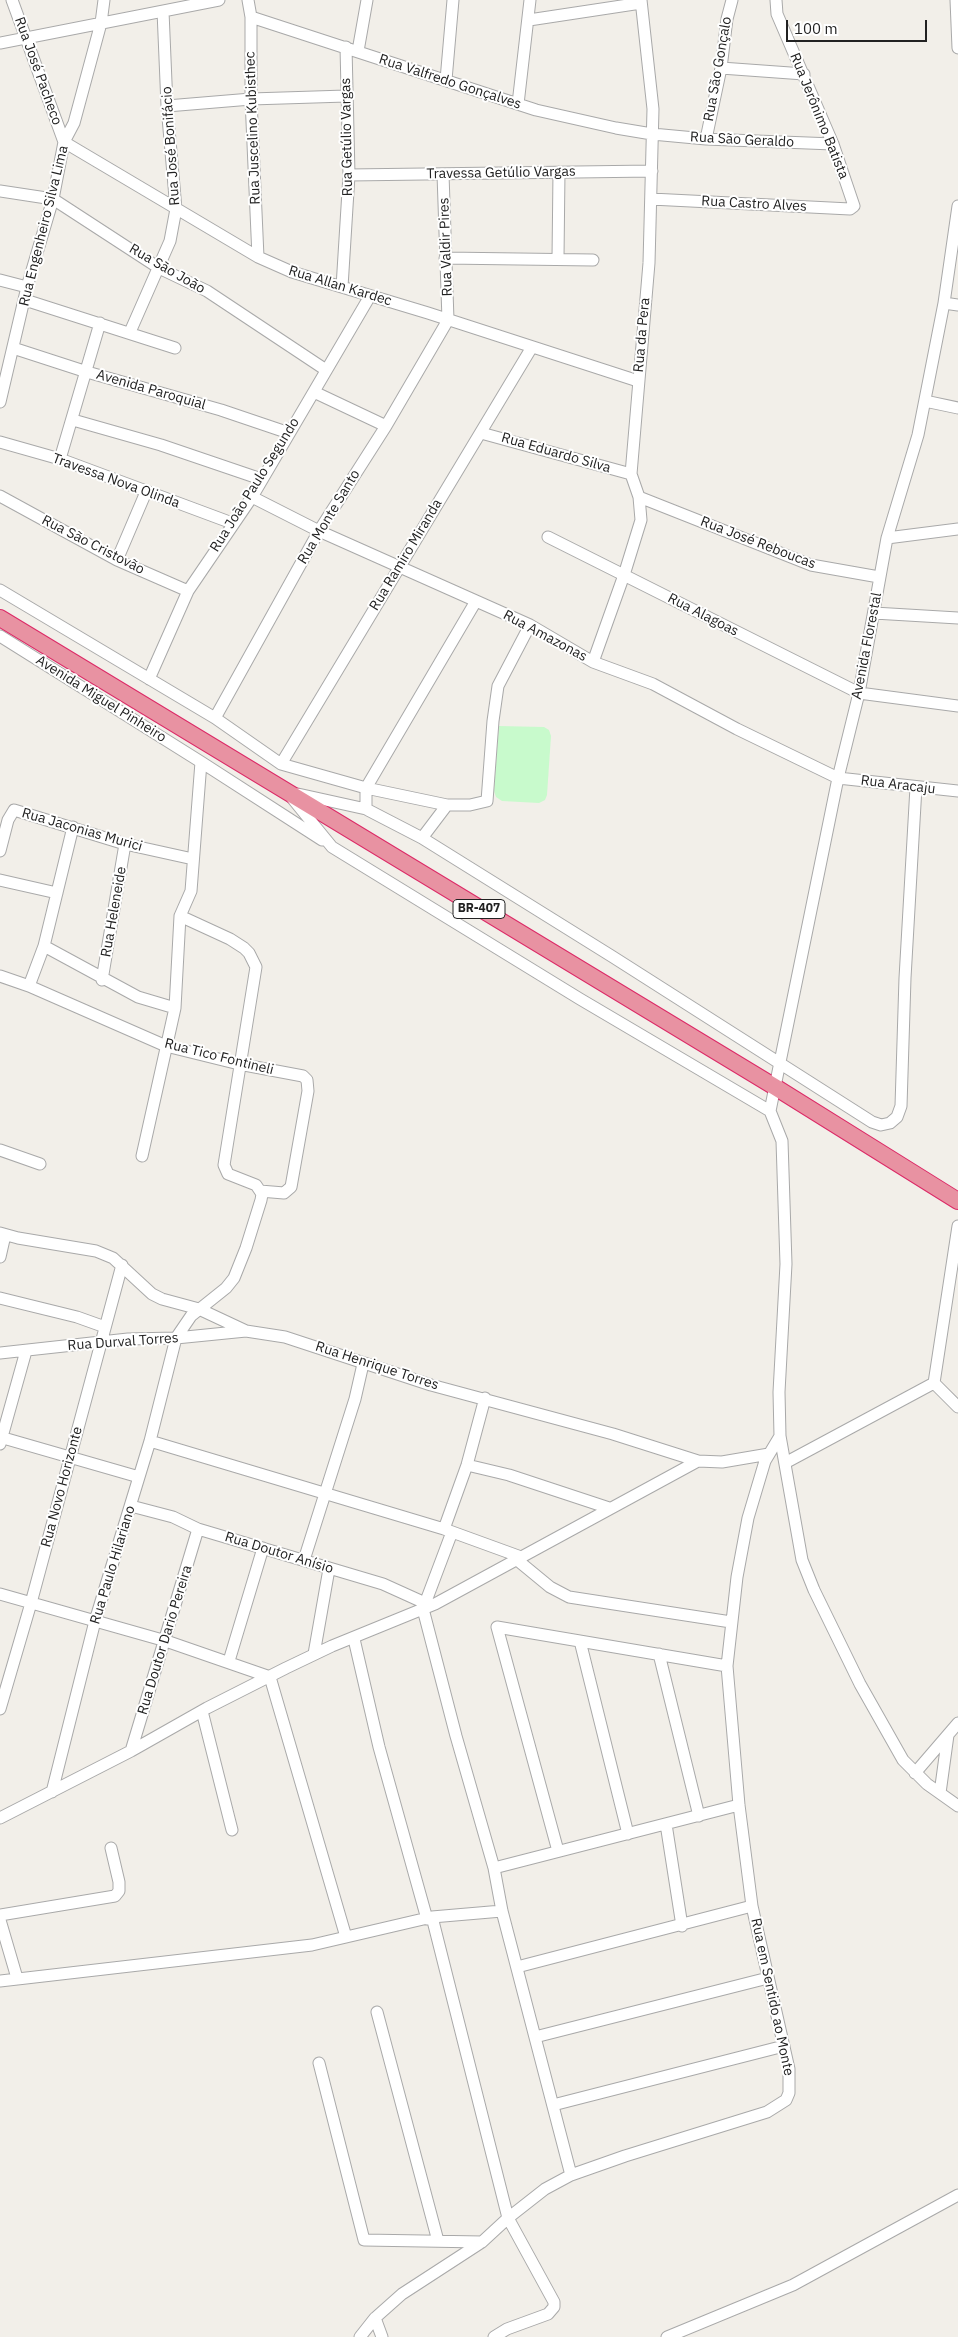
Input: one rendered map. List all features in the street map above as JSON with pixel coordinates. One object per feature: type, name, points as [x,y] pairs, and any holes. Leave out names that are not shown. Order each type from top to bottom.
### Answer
[{"type":"highway","name":"BR-407","points":[[0,618],[775,1087],[958,1201]]},
{"type":"street","name":"Rua José Pacheco","points":[[12,0],[64,142]]},
{"type":"street","name":"Rua Engenheiro Silva Lima","points":[[0,402],[28,287],[53,198],[64,142],[74,123],[101,23],[104,0]]},
{"type":"street","points":[[0,43],[219,0]]},
{"type":"street","name":"Rua Juscelino Kubisthec","points":[[248,0],[251,17],[251,99],[258,257]]},
{"type":"street","points":[[358,51],[367,0]]},
{"type":"street","points":[[446,80],[453,0]]},
{"type":"street","points":[[518,104],[530,0]]},
{"type":"street","name":"Rua São Gonçalo","points":[[706,139],[721,68],[727,19],[732,0]]},
{"type":"street","name":"Rua Jerônimo Batista","points":[[776,0],[777,14],[833,144],[854,204]]},
{"type":"street","points":[[956,0],[958,48]]},
{"type":"street","points":[[529,20],[641,1]]},
{"type":"street","name":"Rua da Pera","points":[[593,662],[624,575],[641,520],[639,497],[631,474],[649,264],[653,109],[641,1]]},
{"type":"street","name":"Rua José Bonifácio","points":[[130,332],[170,241],[176,209],[167,106],[163,10]]},
{"type":"street","name":"Rua Valfredo Gonçalves","points":[[251,17],[518,104],[554,114],[652,134]]},
{"type":"street","name":"Rua Getúlio Vargas","points":[[342,287],[349,175],[346,47]]},
{"type":"street","points":[[721,68],[804,74]]},
{"type":"street","points":[[167,106],[251,99],[346,96]]},
{"type":"street","name":"Rua São Geraldo","points":[[652,134],[706,139],[833,144]]},
{"type":"street","name":"Rua Allan Kardec","points":[[64,142],[258,257],[292,272],[638,380]]},
{"type":"street","name":"Travessa Getúlio Vargas","points":[[349,175],[652,171]]},
{"type":"street","points":[[558,258],[559,172]]},
{"type":"street","name":"Rua Valdir Pires","points":[[443,174],[448,320]]},
{"type":"street","name":"Rua São João","points":[[0,191],[53,198],[159,268],[206,292],[326,370]]},
{"type":"street","name":"Rua Castro Alves","points":[[651,199],[850,209],[854,204]]},
{"type":"street","name":"Avenida Florestal","points":[[770,1112],[778,1063],[838,778],[859,693],[887,538],[918,435],[944,303],[958,206]]},
{"type":"street","points":[[446,258],[558,258],[593,260]]},
{"type":"street","points":[[0,280],[28,287]]},
{"type":"street","name":"Rua João Paulo Segundo","points":[[149,679],[188,591],[232,523],[252,497],[261,478],[370,296]]},
{"type":"street","points":[[25,300],[130,332],[175,348]]},
{"type":"street","points":[[944,303],[958,305]]},
{"type":"street","name":"Rua Monte Santo","points":[[215,718],[319,531],[386,426],[448,320]]},
{"type":"street","points":[[60,459],[100,323]]},
{"type":"street","name":"Rua Ramiro Miranda","points":[[281,764],[398,566],[532,347]]},
{"type":"street","name":"Avenida Paroquial","points":[[13,348],[289,433]]},
{"type":"street","points":[[314,392],[386,426]]},
{"type":"street","points":[[925,401],[958,408]]},
{"type":"street","points":[[73,420],[161,445],[261,478]]},
{"type":"street","name":"Rua Eduardo Silva","points":[[481,432],[631,474]]},
{"type":"street","name":"Travessa Nova Olinda","points":[[0,442],[60,459],[232,523]]},
{"type":"street","points":[[117,560],[146,492]]},
{"type":"street","name":"Rua São Cristovão","points":[[0,496],[117,560],[188,591]]},
{"type":"street","name":"Rua Amazonas","points":[[252,497],[319,531],[530,625],[593,662],[653,684],[737,729],[838,778]]},
{"type":"street","name":"Rua José Reboucas","points":[[639,497],[811,565],[879,577]]},
{"type":"street","points":[[887,538],[958,529]]},
{"type":"street","name":"Rua Alagoas","points":[[548,537],[859,693],[958,706]]},
{"type":"street","points":[[0,590],[215,718],[281,764],[366,788],[447,805],[470,806],[488,801],[493,721],[498,686],[530,625]]},
{"type":"street","points":[[366,809],[366,788],[476,601]]},
{"type":"street","points":[[874,613],[958,618]]},
{"type":"street","name":"Avenida Miguel Pinheiro","points":[[0,636],[202,762],[332,847],[605,1014],[770,1112]]},
{"type":"street","points":[[142,1156],[174,1008],[180,916],[191,891],[202,762]]},
{"type":"street","name":"Rua Aracaju","points":[[838,778],[958,791]]},
{"type":"street","points":[[286,791],[366,809],[422,838],[872,1122],[881,1125],[890,1123],[900,1112],[916,787]]},
{"type":"street","points":[[286,791],[332,847]]},
{"type":"street","points":[[422,838],[447,805]]},
{"type":"street","name":"Rua Jaconias Murici","points":[[0,851],[8,820],[14,810],[125,844],[193,859]]},
{"type":"street","points":[[29,986],[44,946],[73,827]]},
{"type":"street","name":"Rua Heleneide","points":[[102,980],[125,844]]},
{"type":"street","points":[[0,880],[57,893]]},
{"type":"street","points":[[180,916],[230,939],[244,948],[254,962],[256,974],[239,1064],[225,1153],[225,1170],[228,1174],[256,1185],[260,1191]]},
{"type":"street","points":[[44,946],[102,980],[138,997],[174,1008]]},
{"type":"street","name":"Rua Tico Fontineli","points":[[0,976],[29,986],[166,1046],[239,1064],[303,1076],[308,1084],[291,1187],[284,1193],[260,1191]]},
{"type":"street","points":[[770,1112],[782,1141],[786,1264],[779,1392],[780,1436],[801,1552],[814,1590],[860,1684],[903,1760],[940,1793],[958,1806]]},
{"type":"street","points":[[0,1150],[40,1164]]},
{"type":"street","name":"Rua Paulo Hilariano","points":[[52,1792],[95,1621],[140,1477],[176,1338],[184,1323],[198,1309],[226,1288],[234,1278],[259,1210],[260,1191]]},
{"type":"street","points":[[934,1383],[958,1226]]},
{"type":"street","points":[[0,1257],[3,1234]]},
{"type":"street","name":"Rua Henrique Torres","points":[[3,1234],[96,1251],[113,1258],[152,1294],[174,1304],[198,1309],[246,1331],[285,1337],[431,1385],[613,1434],[698,1461],[722,1462],[769,1454]]},
{"type":"street","name":"Rua Novo Horizonte","points":[[0,1709],[103,1341],[122,1265]]},
{"type":"street","points":[[0,1298],[77,1317],[105,1327]]},
{"type":"street","name":"Rua Durval Torres","points":[[0,1353],[103,1341],[176,1338],[246,1331]]},
{"type":"street","points":[[26,1351],[1,1440],[140,1477]]},
{"type":"street","points":[[304,1560],[355,1399],[363,1364]]},
{"type":"street","points":[[785,1463],[934,1383]]},
{"type":"street","points":[[934,1383],[958,1407]]},
{"type":"street","points":[[485,1398],[448,1531],[424,1606],[456,1736],[494,1868],[502,1911],[571,2175]]},
{"type":"street","name":"Rua em Sentido ao Monte","points":[[360,2337],[376,2318],[402,2294],[482,2242],[508,2218],[545,2189],[571,2175],[767,2112],[786,2100],[791,2086],[784,2046],[752,1906],[739,1805],[727,1666],[731,1622],[748,1518],[765,1461],[780,1436]]},
{"type":"street","points":[[150,1441],[448,1531],[518,1558],[550,1587],[569,1598],[731,1622]]},
{"type":"street","points":[[0,1818],[314,1654],[354,1639],[518,1558],[698,1461]]},
{"type":"street","points":[[467,1465],[508,1475],[609,1508]]},
{"type":"street","name":"Rua Doutor Anísio","points":[[131,1506],[173,1517],[198,1529],[383,1584],[424,1606]]},
{"type":"street","name":"Rua Doutor Dario Pereira","points":[[131,1751],[166,1641],[198,1529]]},
{"type":"street","points":[[230,1661],[262,1548]]},
{"type":"street","points":[[314,1654],[329,1569]]},
{"type":"street","points":[[0,1594],[166,1641],[230,1661],[270,1677]]},
{"type":"street","points":[[558,1851],[498,1627],[727,1666]]},
{"type":"street","points":[[354,1639],[380,1747],[430,1918],[508,2218],[554,2302],[554,2307],[548,2314],[507,2329],[494,2337]]},
{"type":"street","points":[[580,1641],[628,1834]]},
{"type":"street","points":[[659,1654],[699,1816]]},
{"type":"street","points":[[270,1677],[346,1937]]},
{"type":"street","points":[[202,1711],[232,1830]]},
{"type":"street","points":[[915,1772],[958,1723]]},
{"type":"street","points":[[940,1793],[948,1735]]},
{"type":"street","points":[[494,1868],[739,1805]]},
{"type":"street","points":[[666,1824],[682,1926]]},
{"type":"street","points":[[0,1914],[115,1896],[119,1891],[111,1848]]},
{"type":"street","points":[[517,1967],[682,1926],[752,1906]]},
{"type":"street","points":[[0,1981],[283,1948],[346,1937],[430,1918],[502,1911]]},
{"type":"street","points":[[0,1920],[17,1978]]},
{"type":"street","points":[[535,2036],[768,1978]]},
{"type":"street","points":[[378,2012],[438,2241]]},
{"type":"street","points":[[553,2105],[784,2046]]},
{"type":"street","points":[[319,2063],[364,2240],[482,2242]]},
{"type":"street","points":[[667,2337],[793,2285],[958,2195]]},
{"type":"street","points":[[376,2318],[382,2337]]},
{"type":"green space","points":[[499,726],[544,727],[549,730],[551,736],[547,795],[545,800],[539,803],[502,801],[496,797],[494,791]]}]
